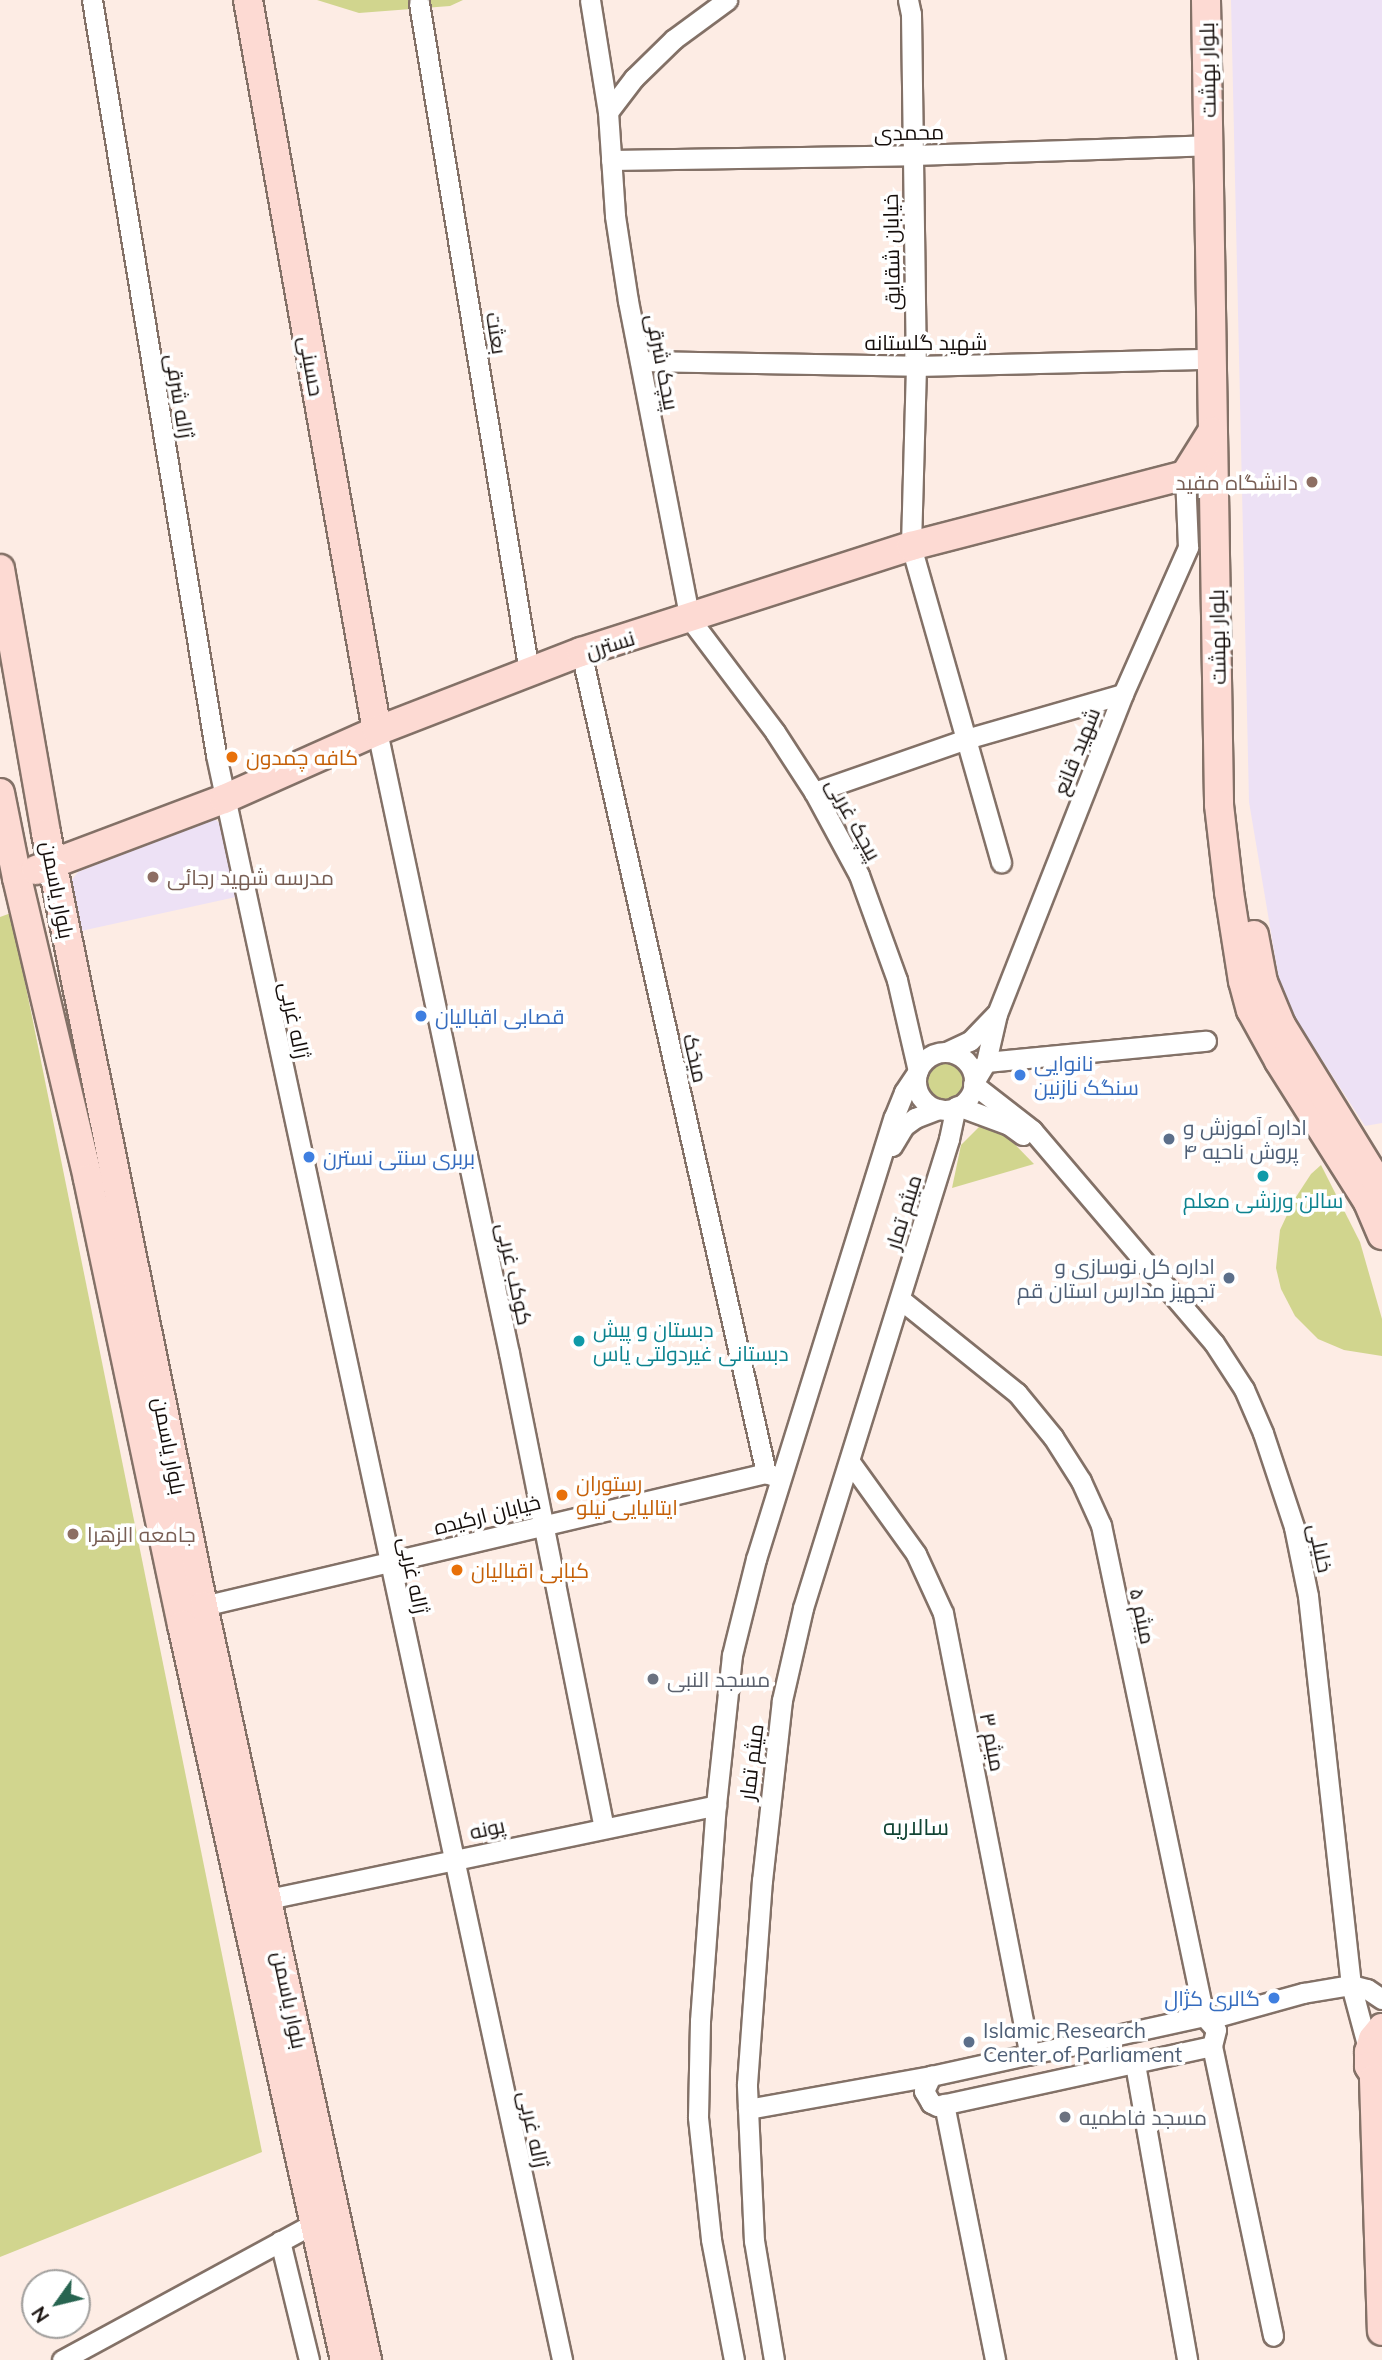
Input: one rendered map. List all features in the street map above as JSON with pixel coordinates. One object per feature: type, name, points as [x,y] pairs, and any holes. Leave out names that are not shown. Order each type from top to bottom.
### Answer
[{"type":"street","name":"ژاله شرقی","points":[[92,0],[224,799]]},
{"type":"street","name":"حسینی","points":[[248,0],[377,732]]},
{"type":"street","name":"پیچک شرقی","points":[[590,0],[608,112],[615,216],[690,619]]},
{"type":"street","name":"خیابان شقایق","points":[[908,0],[916,366],[911,546],[1001,862]]},
{"type":"street","name":"بلوار بهشت","points":[[1206,0],[1219,805],[1243,981],[1251,1010],[1368,1202],[1382,1235]]},
{"type":"street","name":"بلوار بهشت","points":[[1220,0],[1236,803],[1248,902],[1269,1001],[1382,1189]]},
{"type":"street","points":[[608,112],[620,94],[674,39],[725,1]]},
{"type":"street","name":"بعثت","points":[[419,3],[529,671]]},
{"type":"street","name":"محمدی","points":[[611,159],[912,155],[1208,145]]},
{"type":"street","name":"شهید گلستانه","points":[[640,361],[916,366],[1212,359]]},
{"type":"street","points":[[1212,432],[1185,475],[1188,547],[1216,579]]},
{"type":"street","name":"نسترن","points":[[17,878],[224,799],[377,732],[581,652],[911,546],[1185,475]]},
{"type":"street","name":"شهید قانع","points":[[997,1014],[1123,694],[1188,547]]},
{"type":"street","name":"بلوار یاسمن","points":[[0,569],[52,863],[203,1606],[268,1899],[327,2219],[345,2360]]},
{"type":"street","name":"پیچک غربی","points":[[690,619],[775,732],[814,792],[859,875],[877,918],[910,1037],[927,1063]]},
{"type":"street","name":"میخک","points":[[581,652],[774,1476]]},
{"type":"street","points":[[814,792],[965,739],[1123,694]]},
{"type":"street","name":"کوکب غربی","points":[[377,732],[509,1353],[541,1524],[604,1828]]},
{"type":"street","name":"بلوار یاسمن","points":[[0,793],[17,878],[89,1179],[182,1625],[327,2219],[367,2360]]},
{"type":"street","name":"ژاله غربی","points":[[224,799],[451,1859],[562,2360]]},
{"type":"street","points":[[872,1192],[895,1137],[904,1126],[915,1118],[951,1107],[969,1097],[973,1083],[986,1062],[997,1014]]},
{"type":"street","points":[[872,1192],[904,1092],[927,1063],[970,1041],[997,1014]]},
{"type":"street","points":[[986,1062],[1206,1041]]},
{"type":"street","points":[[955,1054],[969,1065],[973,1083],[1032,1130],[1079,1184],[1030,1139],[1009,1125],[922,1098],[916,1081],[927,1063],[955,1054]]},
{"type":"street","name":"میثم تمار","points":[[774,2360],[754,2241],[747,2084],[761,1881],[782,1700],[803,1608],[900,1299],[951,1107]]},
{"type":"street","name":"خلیلی","points":[[1079,1184],[1214,1343],[1244,1390],[1281,1480],[1308,1596],[1351,1985],[1377,2062]]},
{"type":"street","name":"میثم تمار","points":[[734,2360],[709,2228],[698,2117],[700,2021],[716,1805],[732,1655],[774,1476],[872,1192]]},
{"type":"street","name":"میثم ۵","points":[[900,1299],[1017,1393],[1053,1437],[1074,1470],[1101,1525],[1207,2018],[1216,2035],[1212,2046],[1273,2336]]},
{"type":"street","name":"میثم ۳","points":[[850,1462],[916,1554],[943,1613],[1030,2055]]},
{"type":"street","name":"خیابان ارکیده","points":[[203,1606],[541,1524],[774,1476]]},
{"type":"street","name":"پونه","points":[[268,1899],[716,1805]]},
{"type":"street","points":[[748,2109],[931,2076],[1207,2018],[1303,1993],[1351,1985],[1367,1989],[1382,1999]]},
{"type":"street","points":[[931,2076],[925,2085],[926,2097],[937,2106],[1212,2046]]},
{"type":"street","points":[[1377,2062],[1382,2330]]},
{"type":"street","points":[[1135,2064],[1186,2360]]},
{"type":"street","points":[[944,2104],[995,2360]]},
{"type":"street","points":[[62,2360],[88,2354],[280,2241],[327,2219]]},
{"type":"street","points":[[280,2241],[309,2360]]},
{"type":"shaded area","name":"دانشگاه مفید","points":[[1231,0],[1382,0],[1382,1123],[1365,1126],[1282,998],[1249,802]]},
{"type":"shaded area","name":"مدرسه شهید رجائی","points":[[213,818],[221,824],[236,897],[81,931],[71,881],[78,872]]},
{"type":"green space","points":[[317,0],[463,0],[450,6],[359,13]]},
{"type":"green space","name":"جامعه الزهرا","points":[[11,913],[262,2152],[0,2257],[0,917]]},
{"type":"green space","points":[[945,1061],[953,1062],[959,1067],[964,1073],[964,1089],[959,1095],[953,1100],[945,1101],[937,1100],[931,1095],[926,1089],[925,1081],[926,1073],[931,1067],[937,1062]]},
{"type":"green space","points":[[980,1126],[1000,1129],[1034,1164],[952,1188],[961,1145]]},
{"type":"green space","points":[[1321,1165],[1360,1242],[1382,1319],[1382,1356],[1344,1350],[1318,1339],[1295,1316],[1281,1289],[1276,1268],[1280,1230],[1294,1200],[1311,1174]]},
{"type":"place","name":"دانشگاه مفید","points":[[1312,482]]},
{"type":"place","name":"کافه چمدون","points":[[232,757]]},
{"type":"place","name":"مدرسه شهید رجائی","points":[[153,877]]},
{"type":"place","name":"قصابی اقبالیان","points":[[421,1016]]},
{"type":"place","name":"نانوایی سنگک نازنین","points":[[1020,1075]]},
{"type":"place","name":"اداره آموزش و پروش ناحیه ۴","points":[[1169,1139]]},
{"type":"place","name":"بربری سنتی نسترن","points":[[309,1157]]},
{"type":"place","name":"سالن ورزشی معلم","points":[[1263,1176]]},
{"type":"place","name":"اداره کل نوسازی و تجهیز مدارس استان قم","points":[[1229,1278]]},
{"type":"place","name":"دبستان و پیش دبستانی غیردولتی یاس","points":[[579,1341]]},
{"type":"place","name":"رستوران ایتالیایی نیلو","points":[[562,1495]]},
{"type":"place","name":"جامعه الزهرا","points":[[73,1534]]},
{"type":"place","name":"کبابی اقبالیان","points":[[457,1570]]},
{"type":"place","name":"مسجد النبی","points":[[653,1679]]},
{"type":"place","name":"گالری کژال","points":[[1274,1998]]},
{"type":"place","name":"Islamic Research Center of Parliament","points":[[969,2042]]},
{"type":"place","name":"مسجد فاطمیه","points":[[1065,2117]]},
{"type":"district","name":"سالاریه","points":[[916,1827]]}]
